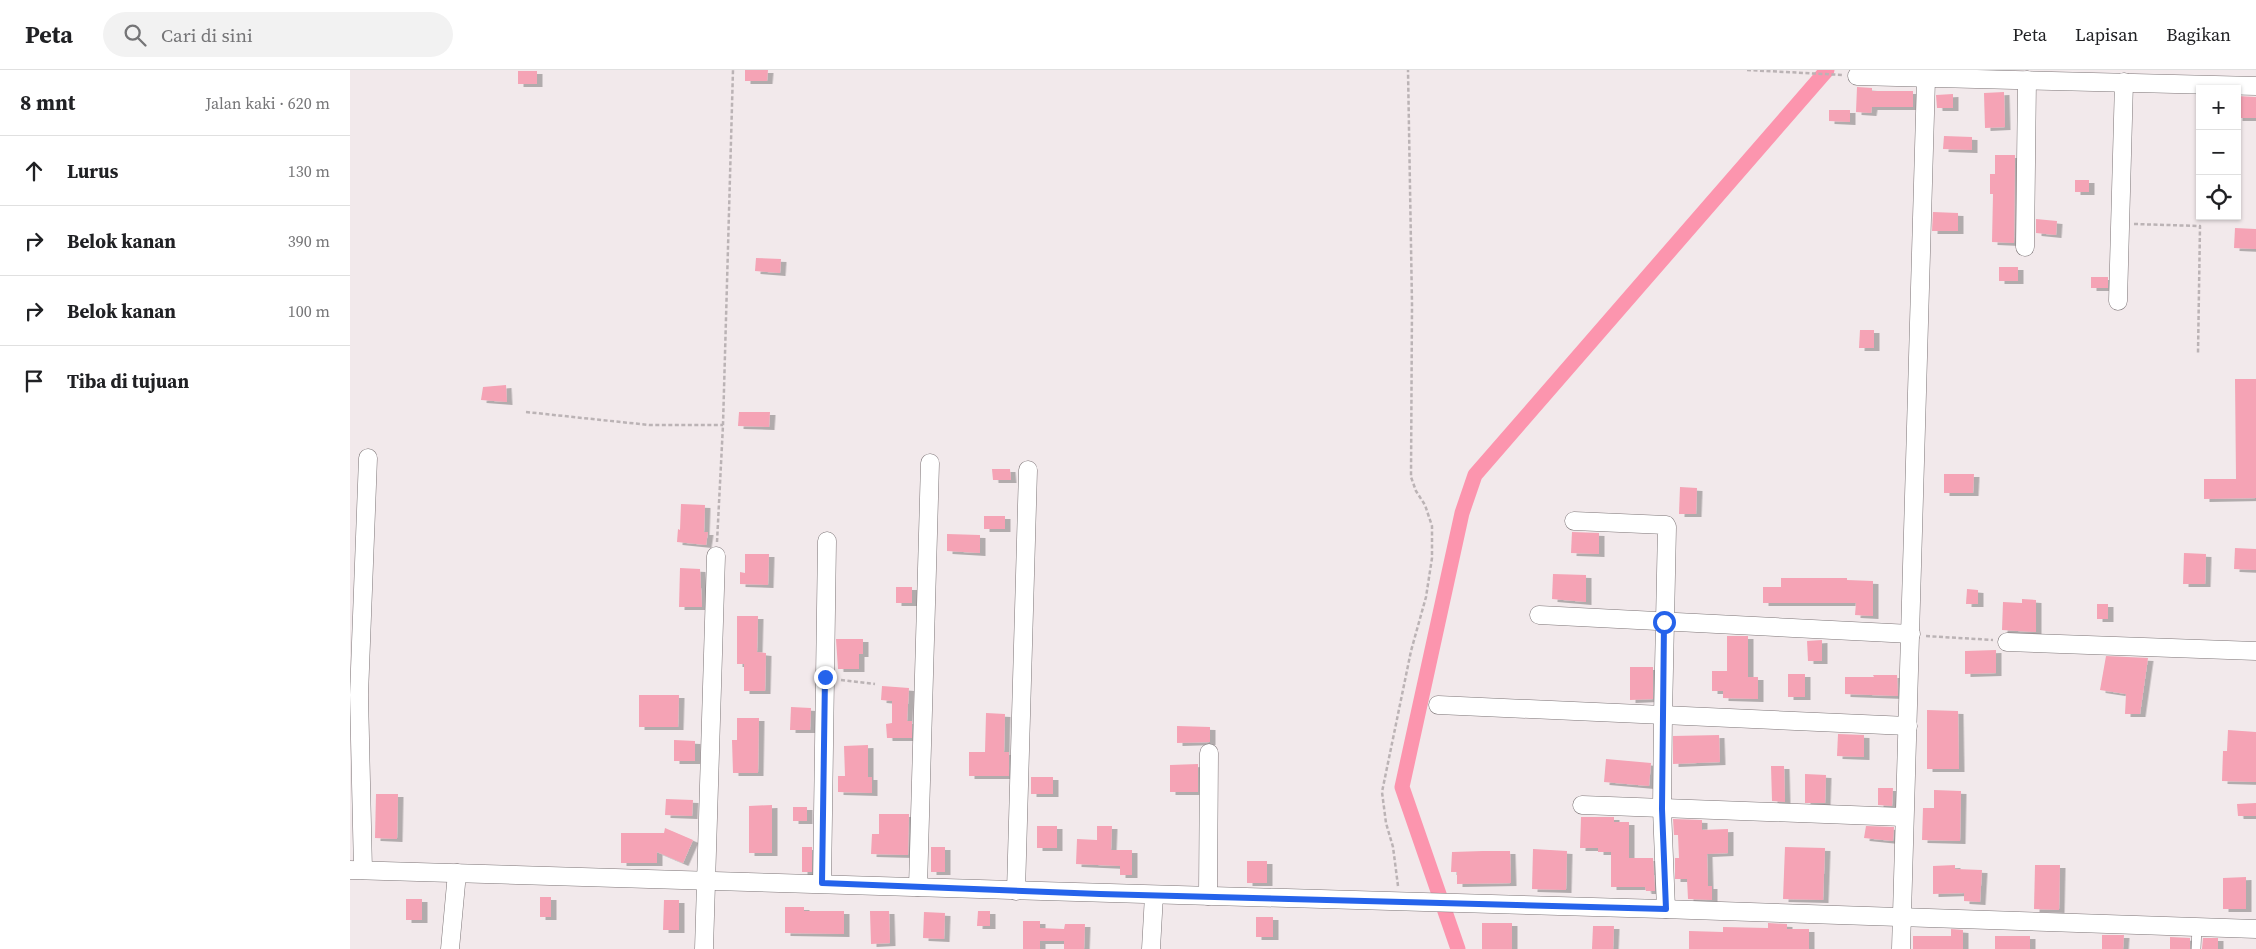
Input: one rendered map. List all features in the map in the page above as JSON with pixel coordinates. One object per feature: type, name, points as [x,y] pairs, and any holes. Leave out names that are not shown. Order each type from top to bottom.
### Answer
[{"type":"street","points":[[1857,76],[2256,86]]},
{"type":"street","points":[[1901,949],[1926,79]]},
{"type":"street","points":[[2025,247],[2027,80]]},
{"type":"street","points":[[2118,301],[2124,82]]},
{"type":"street","points":[[368,458],[359,695],[357,870],[706,882],[822,883],[1016,891],[1666,909],[2256,929]]},
{"type":"street","points":[[918,887],[930,463]]},
{"type":"street","points":[[1016,891],[1028,470]]},
{"type":"street","points":[[1574,521],[1666,525],[1668,549],[1664,622],[1662,809],[1666,909]]},
{"type":"street","points":[[822,883],[827,541]]},
{"type":"street","points":[[704,949],[716,556]]},
{"type":"street","points":[[1539,615],[1911,634]]},
{"type":"street","points":[[2007,642],[2256,651]]},
{"type":"street","points":[[1438,705],[1908,726]]},
{"type":"street","points":[[1208,896],[1209,753]]},
{"type":"street","points":[[1582,805],[1904,817]]},
{"type":"street","points":[[450,949],[456,873]]},
{"type":"street","points":[[1151,949],[1154,895]]},
{"type":"lane","points":[[2196,949],[2197,927]]},
{"type":"path","points":[[716,556],[723,425],[733,70]]},
{"type":"path","points":[[1400,902],[1394,847],[1386,823],[1382,792],[1411,651],[1426,597],[1432,558],[1432,535],[1426,505],[1416,491],[1411,477],[1412,304],[1408,70]]},
{"type":"path","points":[[1747,70],[1857,76]]},
{"type":"path","points":[[2120,224],[2200,226],[2198,353]]},
{"type":"path","points":[[526,412],[649,425],[723,425]]},
{"type":"path","points":[[1911,634],[2007,642]]},
{"type":"path","points":[[825,677],[876,684]]},
{"type":"building","points":[[745,70],[768,70],[767,81],[745,81]]},
{"type":"building","points":[[518,71],[537,71],[537,84],[518,84]]},
{"type":"building","points":[[1857,87],[1872,88],[1872,91],[1913,91],[1913,107],[1872,107],[1871,113],[1856,112]]},
{"type":"building","points":[[2004,92],[2005,127],[1985,128],[1984,93]]},
{"type":"building","points":[[1953,94],[1953,108],[1937,108],[1936,95]]},
{"type":"building","points":[[2241,96],[2256,97],[2256,118],[2241,118]]},
{"type":"building","points":[[1829,110],[1850,110],[1850,122],[1829,121]]},
{"type":"building","points":[[1944,136],[1972,137],[1972,150],[1943,149]]},
{"type":"building","points":[[1995,155],[2015,155],[2014,243],[1992,242],[1993,194],[1990,194],[1990,174],[1995,174]]},
{"type":"building","points":[[2075,180],[2089,180],[2089,192],[2075,192]]},
{"type":"building","points":[[1933,212],[1958,213],[1958,231],[1932,231]]},
{"type":"building","points":[[2036,219],[2057,221],[2056,235],[2036,233]]},
{"type":"building","points":[[2235,228],[2256,229],[2256,249],[2234,248]]},
{"type":"building","points":[[756,258],[781,259],[780,273],[755,271]]},
{"type":"building","points":[[1999,267],[2018,267],[2018,281],[1999,281]]},
{"type":"building","points":[[2091,277],[2108,277],[2108,288],[2091,288]]},
{"type":"building","points":[[1860,330],[1874,330],[1874,348],[1859,348]]},
{"type":"building","points":[[2235,379],[2256,379],[2256,498],[2204,499],[2204,479],[2236,479]]},
{"type":"building","points":[[506,385],[507,402],[481,400],[483,387]]},
{"type":"building","points":[[739,412],[770,412],[769,427],[738,426]]},
{"type":"building","points":[[992,469],[1010,469],[1011,480],[993,480]]},
{"type":"building","points":[[1944,474],[1974,474],[1973,493],[1944,493]]},
{"type":"building","points":[[1680,487],[1697,488],[1696,514],[1679,514]]},
{"type":"building","points":[[681,504],[705,505],[704,532],[708,532],[706,545],[677,542],[678,529],[680,530]]},
{"type":"building","points":[[984,516],[1005,516],[1005,529],[984,529]]},
{"type":"building","points":[[1572,532],[1599,533],[1599,554],[1571,553]]},
{"type":"building","points":[[947,534],[980,535],[980,553],[947,551]]},
{"type":"building","points":[[2235,548],[2256,549],[2256,570],[2234,569]]},
{"type":"building","points":[[2184,553],[2206,554],[2205,584],[2183,584]]},
{"type":"building","points":[[745,554],[769,554],[768,585],[740,584],[740,572],[745,573]]},
{"type":"building","points":[[680,568],[700,569],[702,607],[679,607]]},
{"type":"building","points":[[1553,574],[1586,575],[1586,602],[1552,599]]},
{"type":"building","points":[[1781,578],[1847,578],[1847,580],[1873,581],[1873,616],[1855,615],[1856,603],[1763,603],[1763,587],[1781,587]]},
{"type":"building","points":[[896,587],[912,587],[912,603],[896,603]]},
{"type":"building","points":[[1967,589],[1978,590],[1978,604],[1966,604]]},
{"type":"building","points":[[2022,599],[2036,600],[2036,632],[2002,630],[2003,602],[2022,603]]},
{"type":"building","points":[[2097,604],[2108,604],[2108,619],[2097,619]]},
{"type":"building","points":[[737,616],[758,616],[757,652],[766,653],[765,691],[744,691],[744,664],[737,664]]},
{"type":"building","points":[[1727,636],[1748,636],[1748,677],[1758,677],[1758,699],[1723,698],[1723,691],[1712,691],[1712,671],[1727,671]]},
{"type":"building","points":[[836,639],[863,639],[863,654],[859,654],[859,669],[838,669]]},
{"type":"building","points":[[1822,640],[1822,661],[1808,661],[1807,641]]},
{"type":"building","points":[[1996,650],[1996,673],[1965,674],[1965,651]]},
{"type":"building","points":[[2106,656],[2148,658],[2140,714],[2125,714],[2126,694],[2100,690]]},
{"type":"building","points":[[1630,667],[1653,667],[1653,699],[1630,700]]},
{"type":"building","points":[[1788,674],[1805,674],[1805,697],[1788,697]]},
{"type":"building","points":[[1873,675],[1897,675],[1898,696],[1845,694],[1845,677],[1874,677]]},
{"type":"building","points":[[882,686],[909,688],[907,721],[912,721],[912,738],[887,738],[886,724],[892,723],[892,701],[881,700]]},
{"type":"building","points":[[639,695],[679,695],[678,727],[639,727]]},
{"type":"building","points":[[791,707],[811,708],[810,730],[790,730]]},
{"type":"building","points":[[1927,710],[1958,711],[1959,769],[1927,769]]},
{"type":"building","points":[[986,713],[1005,714],[1004,752],[1009,752],[1009,776],[969,776],[969,752],[985,752]]},
{"type":"building","points":[[737,718],[759,718],[758,773],[733,773],[732,740],[737,740]]},
{"type":"building","points":[[1177,726],[1210,727],[1210,742],[1177,743]]},
{"type":"building","points":[[2228,730],[2256,732],[2256,782],[2222,781],[2223,751],[2227,751]]},
{"type":"building","points":[[1838,734],[1864,735],[1864,757],[1837,756]]},
{"type":"building","points":[[1719,735],[1720,762],[1673,764],[1673,736]]},
{"type":"building","points":[[674,740],[695,741],[695,761],[674,761]]},
{"type":"building","points":[[868,745],[868,777],[872,777],[872,793],[838,792],[838,776],[845,776],[844,746]]},
{"type":"building","points":[[1606,759],[1651,763],[1649,786],[1604,782]]},
{"type":"building","points":[[1198,764],[1198,792],[1170,792],[1170,765]]},
{"type":"building","points":[[1771,766],[1784,766],[1785,802],[1772,801]]},
{"type":"building","points":[[1805,774],[1826,775],[1825,803],[1805,803]]},
{"type":"building","points":[[1031,777],[1053,777],[1053,794],[1031,794]]},
{"type":"building","points":[[1878,788],[1893,788],[1892,806],[1878,805]]},
{"type":"building","points":[[1934,790],[1961,791],[1960,841],[1922,840],[1923,808],[1934,808]]},
{"type":"building","points":[[376,794],[398,794],[397,839],[375,838]]},
{"type":"building","points":[[666,799],[693,800],[692,816],[665,815]]},
{"type":"building","points":[[2256,803],[2256,816],[2238,816],[2237,804]]},
{"type":"building","points":[[772,805],[772,853],[749,853],[749,806]]},
{"type":"building","points":[[793,807],[807,807],[807,821],[793,821]]},
{"type":"building","points":[[879,814],[909,814],[908,855],[871,854],[872,834],[879,834]]},
{"type":"building","points":[[1581,817],[1614,817],[1614,822],[1629,822],[1629,858],[1653,858],[1655,891],[1646,891],[1645,887],[1611,887],[1611,852],[1598,852],[1598,848],[1580,848]]},
{"type":"building","points":[[1673,819],[1702,820],[1702,830],[1728,829],[1728,853],[1707,854],[1708,886],[1712,886],[1712,900],[1688,899],[1687,879],[1675,879],[1675,858],[1679,858],[1678,835],[1674,835]]},
{"type":"building","points":[[1037,826],[1057,826],[1057,848],[1037,848]]},
{"type":"building","points":[[1097,826],[1112,826],[1111,850],[1132,850],[1132,875],[1120,875],[1120,866],[1076,864],[1077,839],[1097,840]]},
{"type":"building","points":[[1866,826],[1894,827],[1893,841],[1864,838]]},
{"type":"building","points":[[665,828],[693,840],[683,863],[657,852],[657,863],[621,863],[621,833],[664,833]]},
{"type":"building","points":[[802,847],[812,847],[812,872],[802,872]]},
{"type":"building","points":[[931,847],[945,847],[945,872],[931,872]]},
{"type":"building","points":[[1785,847],[1825,848],[1823,900],[1783,899]]},
{"type":"building","points":[[1533,849],[1567,851],[1566,890],[1532,889]]},
{"type":"building","points":[[1510,851],[1511,883],[1457,884],[1457,872],[1451,872],[1452,852]]},
{"type":"building","points":[[1247,861],[1267,861],[1267,883],[1247,883]]},
{"type":"building","points":[[1955,865],[1955,869],[1982,870],[1980,902],[1964,901],[1964,893],[1933,894],[1933,866]]},
{"type":"building","points":[[2035,865],[2060,865],[2059,910],[2034,909]]},
{"type":"building","points":[[2246,877],[2246,909],[2223,909],[2223,878]]},
{"type":"building","points":[[540,897],[551,897],[551,917],[540,917]]},
{"type":"building","points":[[406,899],[422,899],[422,920],[406,920]]},
{"type":"building","points":[[664,900],[679,900],[679,930],[663,930]]},
{"type":"building","points":[[785,907],[804,907],[804,911],[844,911],[844,934],[785,933]]},
{"type":"building","points":[[870,911],[889,911],[890,943],[871,944]]},
{"type":"building","points":[[978,911],[990,911],[990,926],[977,926]]},
{"type":"building","points":[[924,912],[945,913],[944,939],[923,938]]},
{"type":"building","points":[[1256,917],[1273,917],[1273,937],[1256,937]]},
{"type":"building","points":[[1023,921],[1040,921],[1040,928],[1064,929],[1065,924],[1085,924],[1084,949],[1064,949],[1064,941],[1040,941],[1040,949],[1023,949]]},
{"type":"building","points":[[1482,923],[1512,923],[1512,949],[1482,949]]},
{"type":"building","points":[[1768,923],[1787,924],[1787,929],[1809,929],[1809,949],[1689,949],[1689,931],[1723,932],[1723,927],[1768,928]]},
{"type":"building","points":[[1593,926],[1614,926],[1613,949],[1592,949]]},
{"type":"building","points":[[1951,929],[1963,930],[1963,949],[1913,949],[1913,936],[1951,936]]},
{"type":"building","points":[[2102,935],[2124,935],[2123,949],[2102,949]]},
{"type":"building","points":[[1995,936],[2030,936],[2030,949],[1995,949]]},
{"type":"building","points":[[2170,937],[2190,938],[2190,949],[2170,949]]},
{"type":"building","points":[[2203,938],[2218,938],[2218,949],[2202,949]]},
{"type":"waterway","points":[[1458,949],[1402,787],[1462,513],[1475,475],[1827,70]]},
{"type":"route","points":[[825,677],[822,883],[1100,894],[1666,909],[1662,809],[1664,622]]}]
